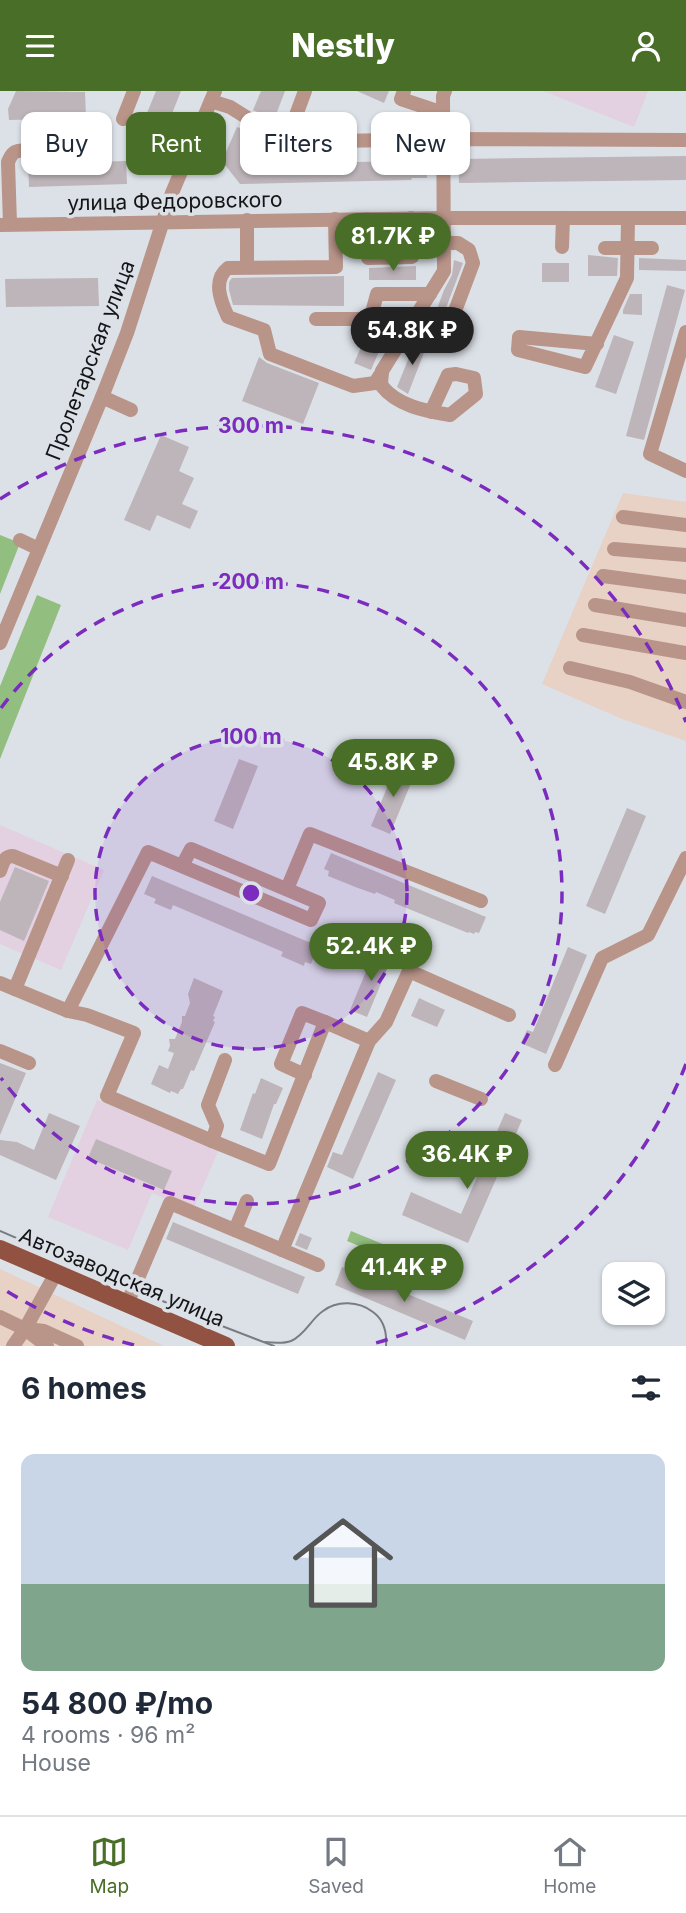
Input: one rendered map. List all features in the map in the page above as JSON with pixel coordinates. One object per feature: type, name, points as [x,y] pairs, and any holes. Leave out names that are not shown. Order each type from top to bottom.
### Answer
[{"type":"main road","name":"Автозаводская улица","points":[[0,1249],[226,1346]]},
{"type":"street","points":[[123,118],[134,91]]},
{"type":"street","points":[[297,112],[305,91]]},
{"type":"street","points":[[404,91],[401,99],[440,112]]},
{"type":"street","points":[[443,112],[445,91]]},
{"type":"street","points":[[213,96],[240,113]]},
{"type":"street","name":"Пролетарская улица","points":[[0,643],[102,397],[144,283],[172,193],[213,96]]},
{"type":"street","points":[[470,139],[686,140]]},
{"type":"street","points":[[5,224],[8,162],[15,152],[21,151]]},
{"type":"street","points":[[335,219],[336,267],[228,268],[220,278],[220,300],[228,317],[264,330],[270,353],[353,386],[375,383],[444,271],[443,175]]},
{"type":"street","points":[[368,219],[368,258],[412,257],[411,218]]},
{"type":"street","name":"улица Федоровского","points":[[5,224],[411,218],[686,218]]},
{"type":"street","points":[[562,247],[563,218]]},
{"type":"street","points":[[597,344],[519,337],[517,349],[584,367],[597,344],[627,278],[628,218]]},
{"type":"street","points":[[247,220],[247,267]]},
{"type":"street","points":[[444,243],[458,243],[469,250],[472,263],[455,311]]},
{"type":"street","points":[[605,248],[652,248]]},
{"type":"street","points":[[370,320],[377,294],[430,294]]},
{"type":"street","points":[[316,319],[414,319]]},
{"type":"street","points":[[686,332],[650,454],[686,471]]},
{"type":"street","points":[[382,371],[381,385],[387,393],[408,405],[430,412]]},
{"type":"street","points":[[102,397],[131,410]]},
{"type":"street","points":[[623,517],[686,524]]},
{"type":"street","points":[[20,540],[39,548]]},
{"type":"street","points":[[614,549],[686,555]]},
{"type":"street","points":[[603,576],[686,586]]},
{"type":"street","points":[[595,605],[686,620]]},
{"type":"street","points":[[583,635],[686,653]]},
{"type":"street","points":[[570,668],[630,682],[686,702]]},
{"type":"street","points":[[287,889],[310,834],[481,901]]},
{"type":"street","points":[[68,1011],[148,852],[311,921],[319,904],[191,849],[182,866]]},
{"type":"street","points":[[0,871],[5,858],[13,856],[62,876]]},
{"type":"street","points":[[555,1065],[602,958],[648,935],[686,858]]},
{"type":"street","points":[[15,989],[68,860]]},
{"type":"street","points":[[282,1250],[369,1041],[386,1022],[409,971],[509,1014]]},
{"type":"street","points":[[0,983],[68,1011],[87,1014],[134,1033],[107,1096],[270,1164],[326,1022]]},
{"type":"street","points":[[305,1075],[281,1065],[302,1013],[369,1041]]},
{"type":"street","points":[[0,1051],[29,1063]]},
{"type":"street","points":[[212,1140],[218,1126],[208,1105],[225,1060]]},
{"type":"street","points":[[436,1081],[481,1099]]},
{"type":"street","points":[[235,1230],[247,1201]]},
{"type":"street","points":[[127,1304],[170,1203],[318,1265]]},
{"type":"street","points":[[13,1346],[56,1273]]},
{"type":"street","points":[[0,1317],[25,1329],[47,1346]]},
{"type":"street","points":[[25,1329],[44,1331],[77,1346]]},
{"type":"shaded area","points":[[543,91],[648,91],[634,127]]},
{"type":"shaded area","points":[[623,493],[686,502],[686,741],[622,719],[542,684]]},
{"type":"shaded area","points":[[0,825],[104,870],[61,970],[0,944]]},
{"type":"shaded area","points":[[97,1100],[218,1151],[193,1210],[152,1193],[128,1250],[48,1217]]},
{"type":"shaded area","points":[[0,1269],[164,1346],[0,1346]]},
{"type":"green space","points":[[0,535],[20,543],[0,594]]},
{"type":"green space","points":[[37,595],[61,605],[0,759],[0,686]]},
{"type":"green space","points":[[351,1231],[453,1273],[449,1283],[347,1241]]},
{"type":"building","points":[[16,91],[85,92],[86,112],[21,112],[21,120],[9,120],[8,109]]},
{"type":"building","points":[[156,91],[181,91],[173,112],[147,112]]},
{"type":"building","points":[[261,91],[285,91],[277,112],[253,110]]},
{"type":"building","points":[[357,91],[389,91],[384,103]]},
{"type":"building","points":[[237,127],[240,128],[240,175],[357,175],[357,162],[371,162],[371,175],[427,175],[427,178],[240,184],[226,166],[226,152]]},
{"type":"building","points":[[686,156],[686,180],[459,183],[459,175],[470,175],[470,159]]},
{"type":"building","points":[[112,161],[126,161],[127,184],[29,187],[28,175],[112,175]]},
{"type":"building","points":[[588,255],[618,258],[617,276],[588,276]]},
{"type":"building","points":[[639,258],[686,260],[686,271],[639,270]]},
{"type":"building","points":[[454,260],[463,263],[446,308],[447,316],[439,338],[428,333],[452,275]]},
{"type":"building","points":[[542,263],[569,263],[569,282],[542,282]]},
{"type":"building","points":[[416,266],[416,280],[369,280],[369,268]]},
{"type":"building","points":[[344,276],[344,306],[233,305],[229,290],[232,278]]},
{"type":"building","points":[[98,278],[99,306],[6,307],[5,279]]},
{"type":"building","points":[[667,285],[685,290],[644,440],[626,436]]},
{"type":"building","points":[[630,294],[642,294],[642,315],[623,314]]},
{"type":"building","points":[[369,329],[386,335],[371,370],[354,363]]},
{"type":"building","points":[[614,335],[634,342],[616,394],[595,387]]},
{"type":"building","points":[[416,340],[427,345],[408,394],[397,387]]},
{"type":"building","points":[[259,357],[267,363],[319,383],[303,424],[242,401]]},
{"type":"building","points":[[161,435],[189,447],[179,471],[194,478],[182,504],[198,511],[190,529],[157,515],[150,531],[124,520]]},
{"type":"building","points":[[239,759],[258,766],[233,829],[214,821]]},
{"type":"building","points":[[397,764],[416,771],[390,834],[371,826]]},
{"type":"building","points":[[627,808],[646,816],[605,914],[586,906]]},
{"type":"building","points":[[331,853],[486,917],[479,933],[468,933],[394,903],[395,900],[376,892],[375,894],[328,876],[329,871],[324,869]]},
{"type":"building","points":[[15,867],[49,881],[24,941],[0,930],[0,902]]},
{"type":"building","points":[[152,876],[318,946],[311,964],[305,962],[304,966],[281,956],[283,952],[173,905],[171,910],[154,903],[156,899],[144,894]]},
{"type":"building","points":[[568,947],[587,955],[546,1054],[521,1043],[527,1030],[533,1032]]},
{"type":"building","points":[[375,950],[392,957],[367,1017],[350,1010]]},
{"type":"building","points":[[194,978],[223,991],[213,1016],[215,1022],[194,1071],[191,1070],[178,1094],[171,1091],[170,1093],[151,1084],[159,1065],[168,1069],[174,1053],[168,1051],[169,1039],[175,1039],[182,1016],[185,1016],[190,1003],[188,994]]},
{"type":"building","points":[[419,998],[445,1010],[437,1027],[411,1016]]},
{"type":"building","points":[[0,1063],[26,1073],[0,1135]]},
{"type":"building","points":[[378,1072],[396,1080],[353,1179],[327,1167],[333,1152],[342,1155]]},
{"type":"building","points":[[261,1078],[283,1088],[274,1104],[262,1139],[240,1130]]},
{"type":"building","points":[[49,1113],[80,1126],[56,1180],[0,1155],[0,1140],[17,1142],[34,1150]]},
{"type":"building","points":[[505,1113],[522,1120],[468,1243],[402,1215],[411,1192],[461,1214]]},
{"type":"building","points":[[96,1139],[172,1171],[164,1190],[88,1158]]},
{"type":"building","points":[[173,1222],[305,1277],[298,1294],[166,1239]]},
{"type":"building","points":[[300,1233],[312,1238],[307,1250],[295,1245]]},
{"type":"building","points":[[342,1267],[473,1321],[465,1340],[335,1285]]},
{"type":"tram line","points":[[0,1231],[209,1321],[274,1346]]},
{"type":"tram line","points":[[265,1342],[291,1341],[323,1311],[348,1303],[367,1308],[377,1315],[384,1327],[386,1346]]}]
